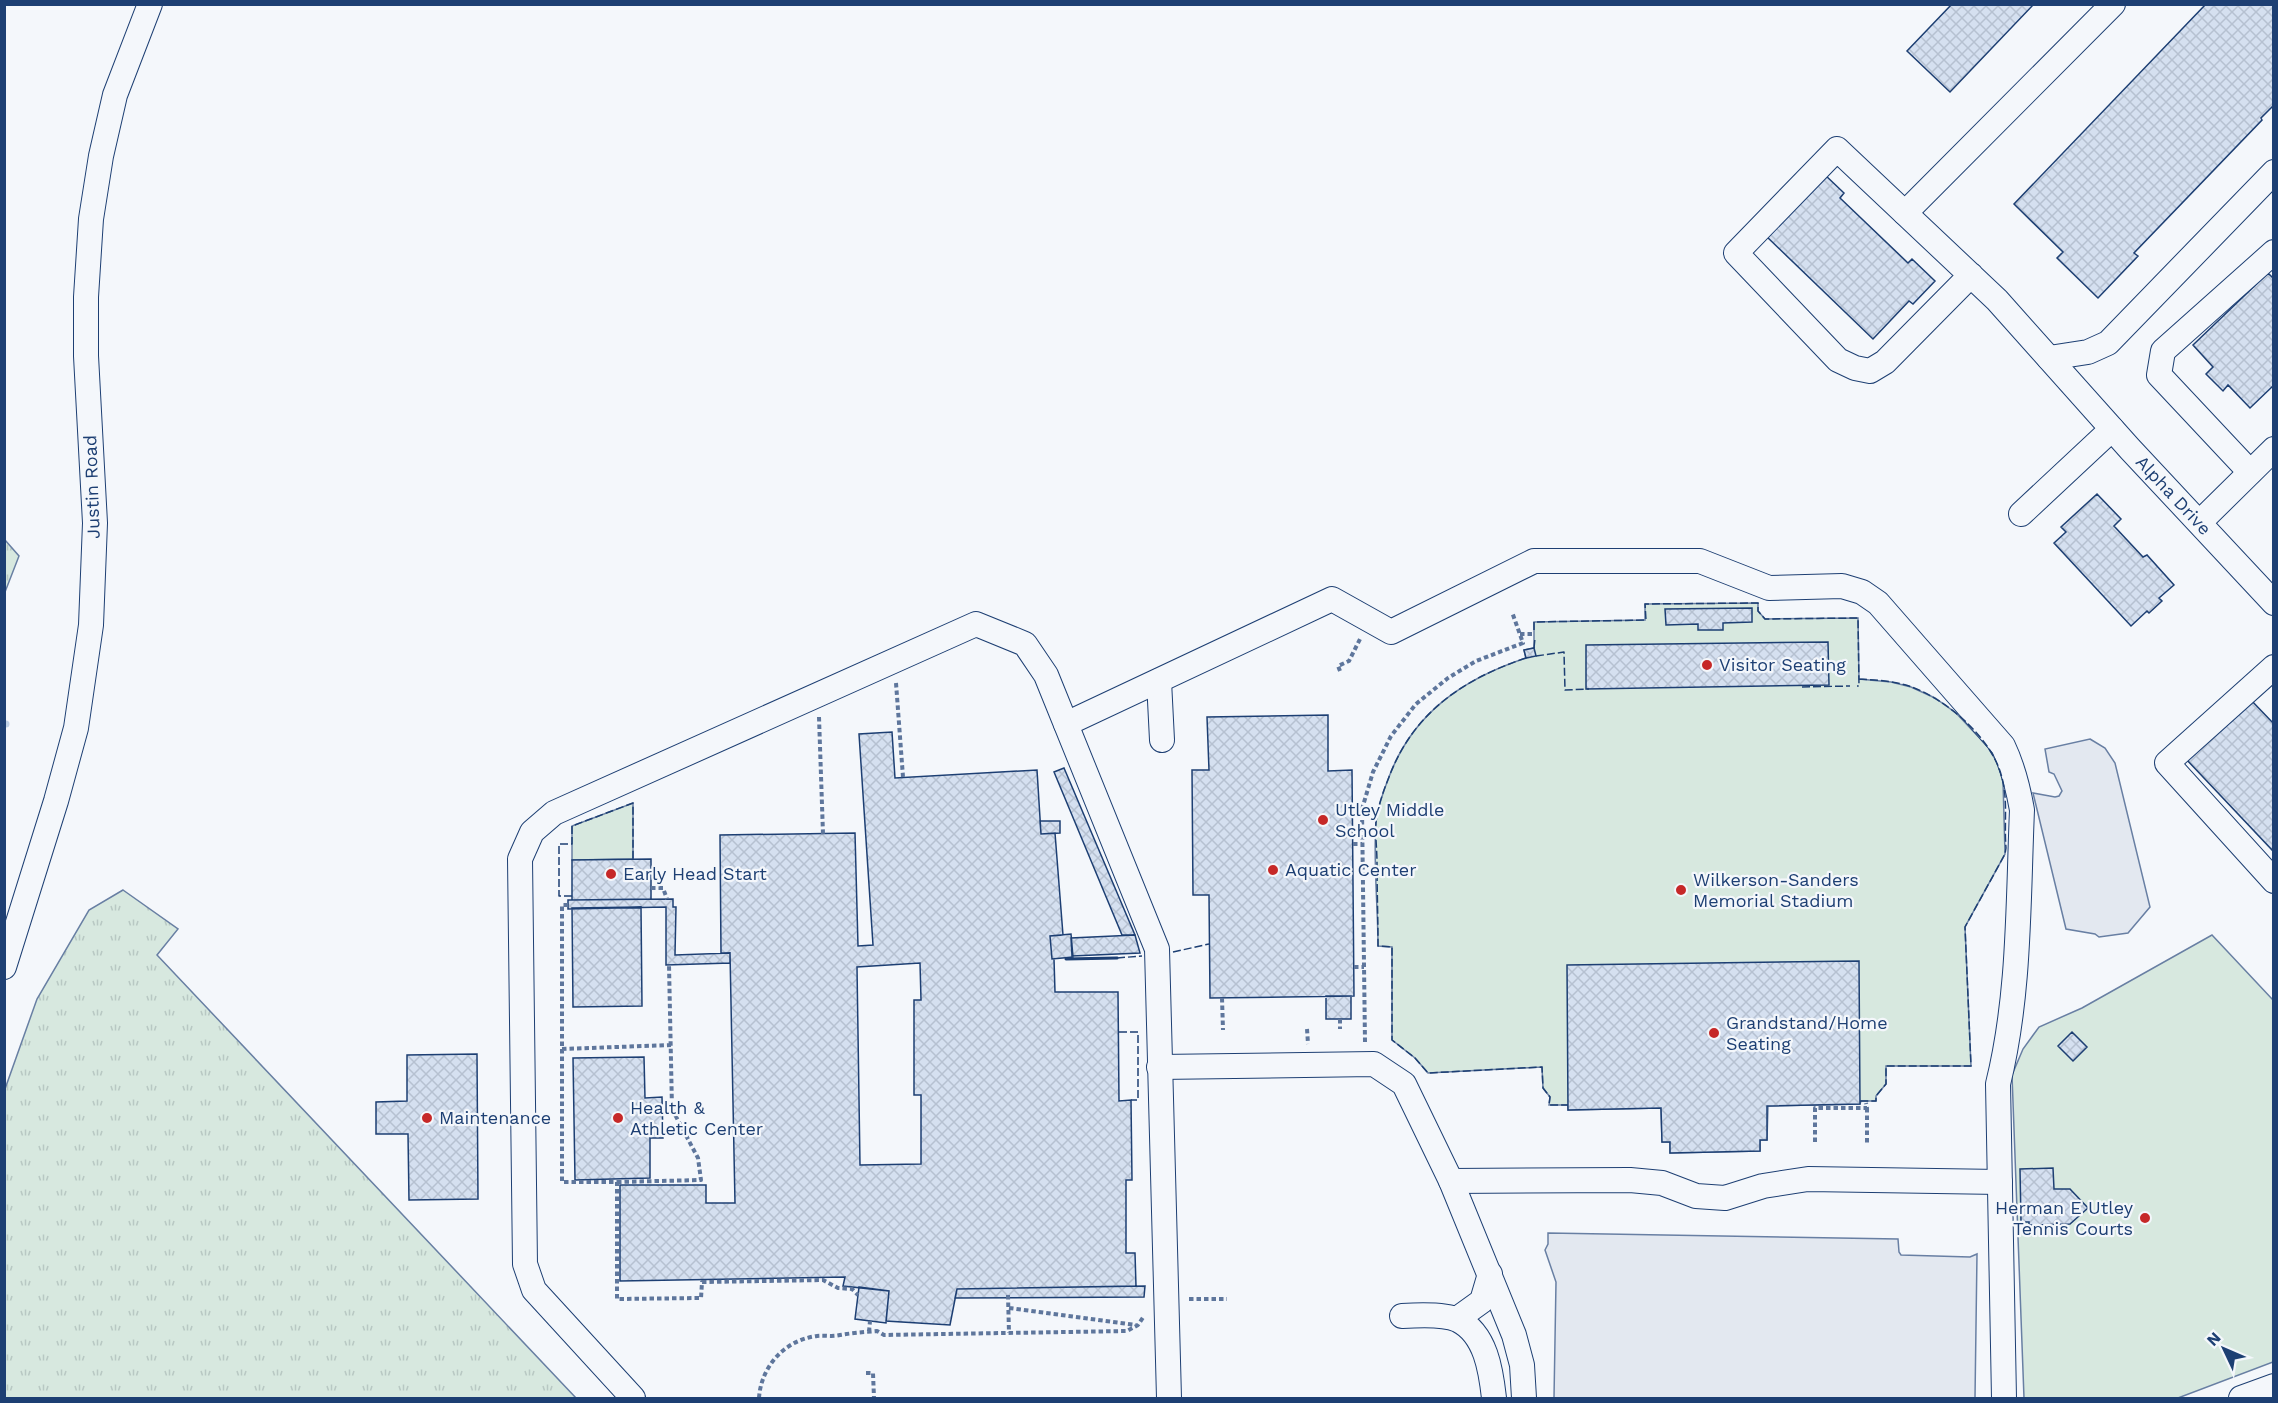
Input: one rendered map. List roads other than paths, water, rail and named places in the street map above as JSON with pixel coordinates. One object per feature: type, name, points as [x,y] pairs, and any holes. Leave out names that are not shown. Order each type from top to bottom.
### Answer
[{"type":"street","name":"Justin Road","points":[[4,967],[53,812],[76,728],[92,625],[95,523],[86,356],[86,297],[91,219],[101,156],[115,95],[150,4]]},
{"type":"street","points":[[1905,213],[2113,4]]},
{"type":"street","name":"Alpha Drive","points":[[1971,275],[1885,362],[1870,371],[1855,368],[1838,360],[1736,253],[1837,148],[1905,213],[1971,275],[1997,300],[2112,429],[2274,603]]},
{"type":"street","points":[[2049,358],[2088,351],[2108,343],[2274,172]]},
{"type":"street","points":[[2250,472],[2159,375],[2163,351],[2274,252]]},
{"type":"street","points":[[2021,513],[2112,429]]},
{"type":"street","points":[[2200,522],[2274,449]]},
{"type":"street","points":[[1066,724],[1332,599],[1391,632],[1533,561],[1701,561],[1768,588],[1842,586],[1862,592],[1878,603],[2002,746],[2013,767],[2022,810],[2013,1000],[2006,1054],[1998,1084],[2004,1398]]},
{"type":"street","points":[[633,1398],[534,1290],[525,1264],[520,859],[532,832],[554,813],[976,624],[1025,644],[1046,675],[1157,949],[1169,1398]]},
{"type":"street","points":[[2273,669],[2167,763],[2274,881]]},
{"type":"street","points":[[1159,681],[1162,740]]},
{"type":"street","points":[[1159,1067],[1374,1064],[1404,1084],[1451,1181],[1514,1335],[1522,1365],[1524,1398]]},
{"type":"street","points":[[1451,1181],[1630,1180],[1662,1183],[1696,1196],[1725,1198],[1763,1186],[1808,1179],[2000,1182]]},
{"type":"street","points":[[1457,1319],[1482,1301],[1490,1274]]},
{"type":"street","points":[[1402,1316],[1423,1315],[1457,1319],[1471,1329],[1480,1343],[1487,1362],[1494,1398]]},
{"type":"street","points":[[2241,1398],[2272,1390]]},
{"type":"place","name":"Visitor Seating","points":[[1707,665]]},
{"type":"place","name":"Utley Middle School","points":[[1323,820]]},
{"type":"place","name":"Aquatic Center","points":[[1273,870]]},
{"type":"place","name":"Early Head Start","points":[[611,874]]},
{"type":"place","name":"Wilkerson-Sanders Memorial Stadium","points":[[1681,890]]},
{"type":"place","name":"Grandstand/Home Seating","points":[[1714,1033]]},
{"type":"place","name":"Maintenance","points":[[427,1118]]},
{"type":"place","name":"Health & Athletic Center","points":[[618,1118]]},
{"type":"place","name":"Herman E Utley Tennis Courts","points":[[2145,1218]]}]
